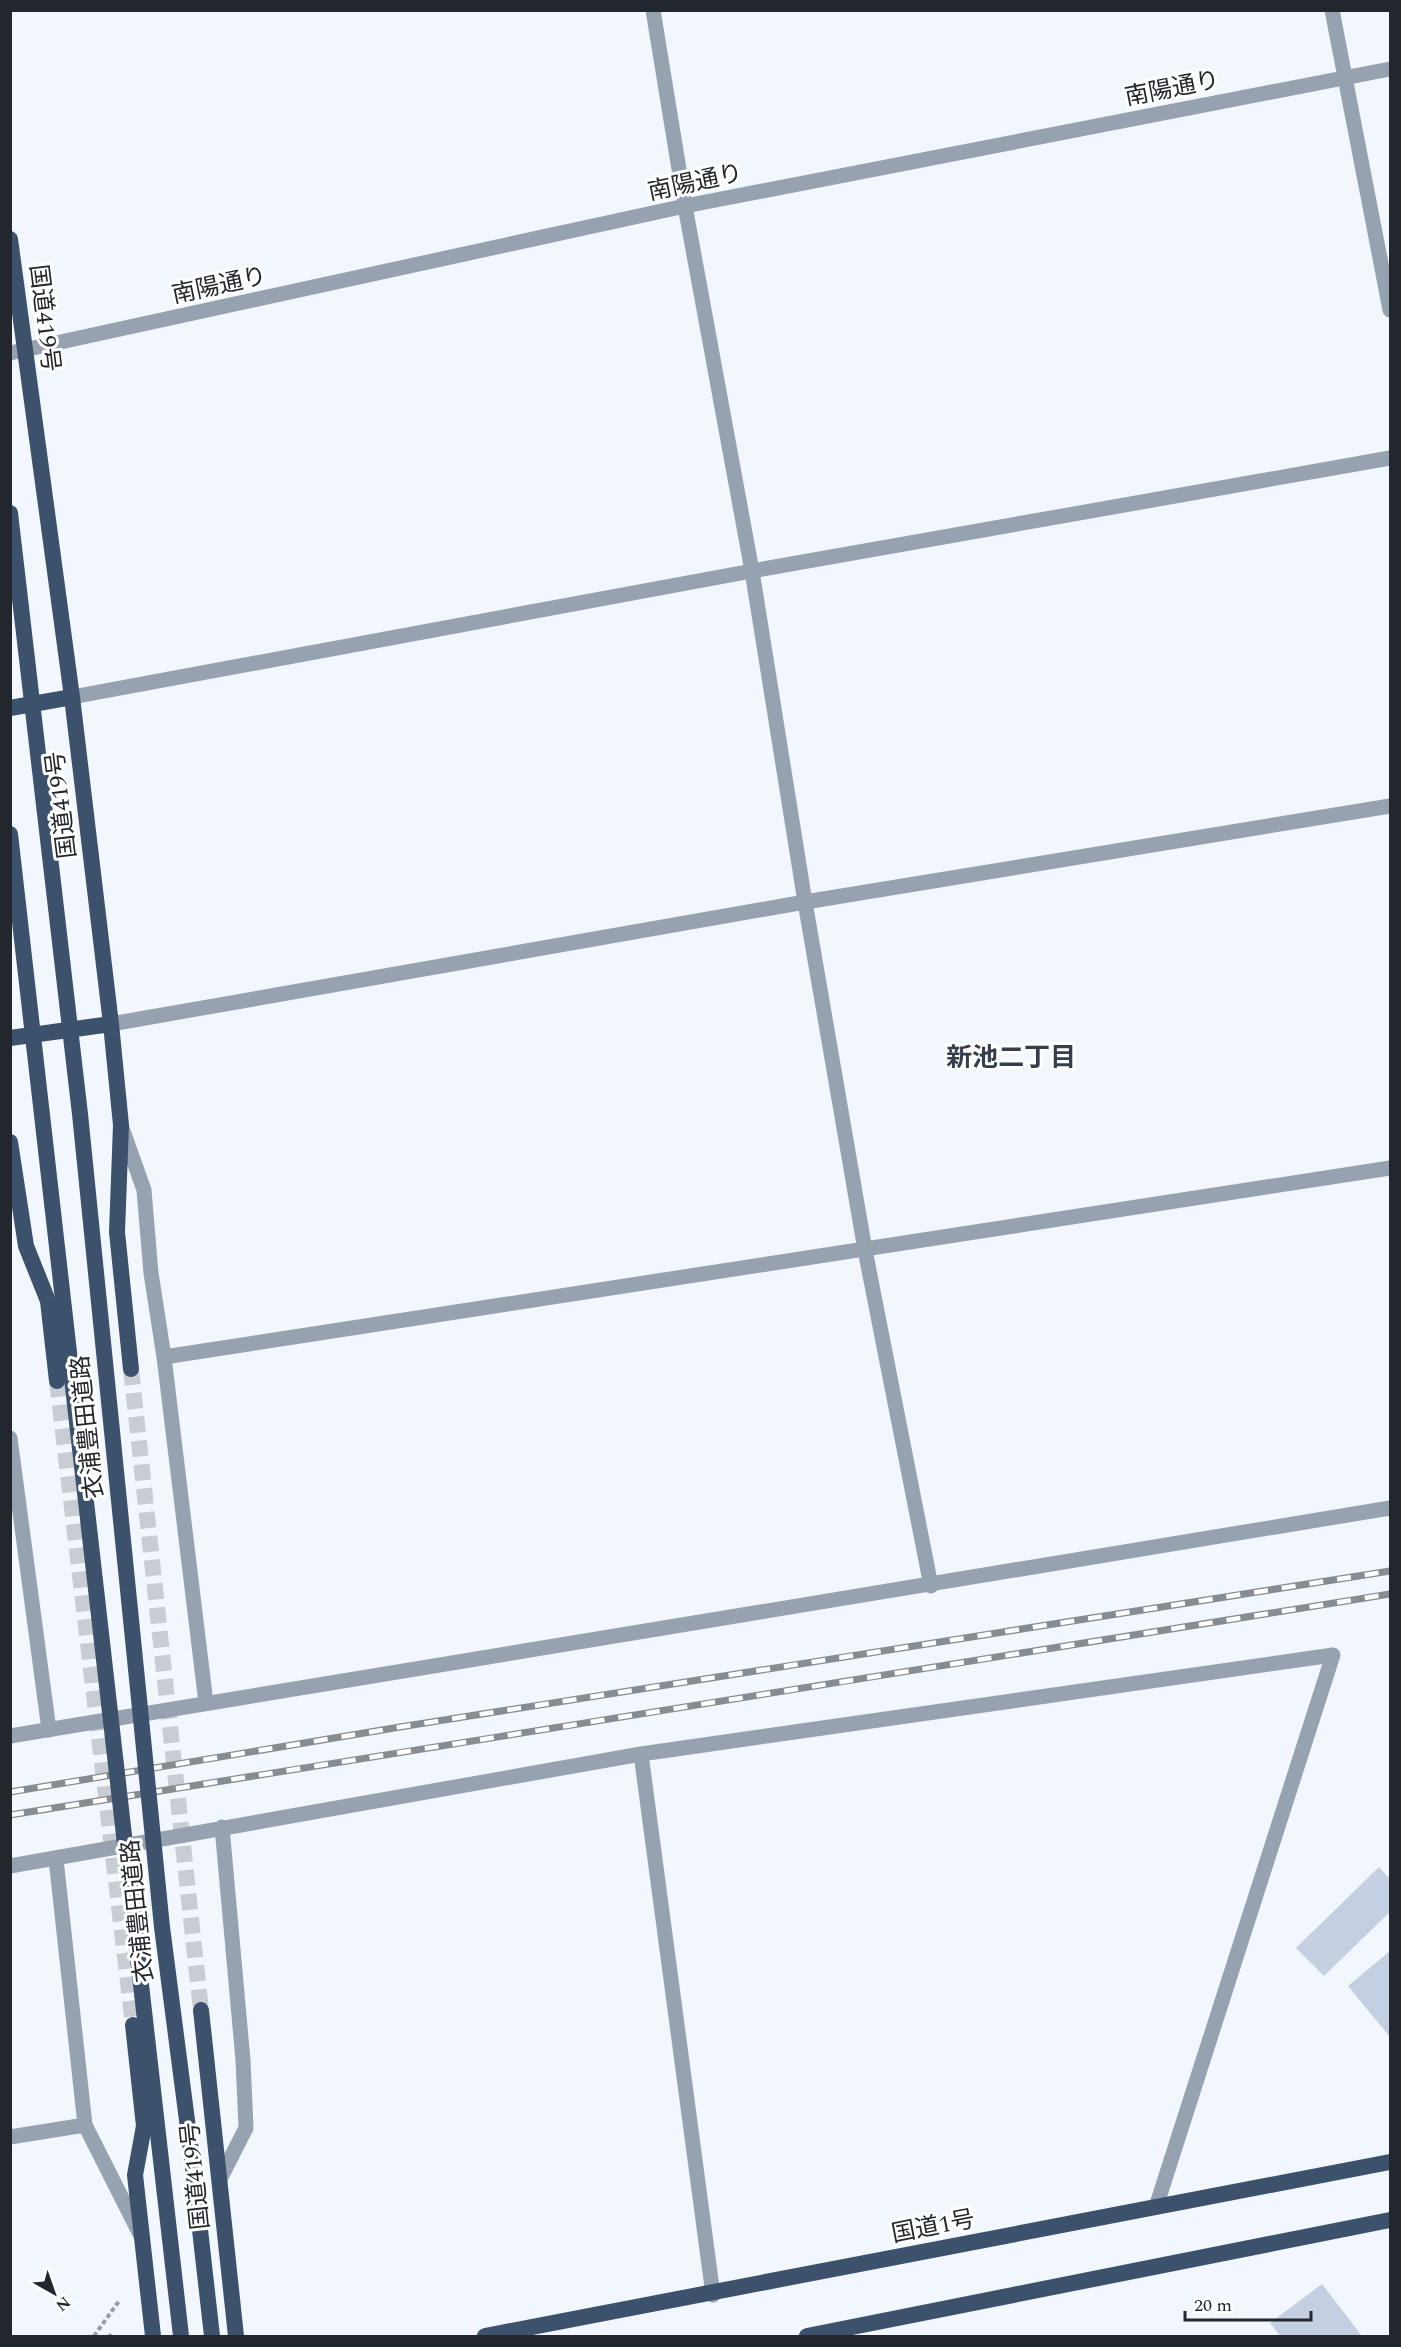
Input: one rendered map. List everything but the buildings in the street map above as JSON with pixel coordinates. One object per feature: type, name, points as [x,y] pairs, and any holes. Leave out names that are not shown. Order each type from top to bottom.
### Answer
[{"type":"highway","name":"国道419号","points":[[10,239],[17,352],[72,697],[111,1024],[121,1125],[117,1232],[131,1368]]},
{"type":"highway","name":"衣浦豊田道路","points":[[10,513],[80,1114],[162,1927],[212,2337]]},
{"type":"highway","points":[[10,708],[72,697]]},
{"type":"highway","name":"衣浦豊田道路","points":[[10,834],[182,2337]]},
{"type":"highway","points":[[10,1038],[111,1024]]},
{"type":"highway","points":[[10,1142],[26,1246],[48,1301],[57,1381]]},
{"type":"highway","name":"国道419号","points":[[201,2010],[236,2337]]},
{"type":"highway","name":"国道419号","points":[[133,2025],[144,2126],[135,2175],[153,2337]]},
{"type":"highway","name":"国道1号","points":[[485,2337],[712,2295],[1390,2162]]},
{"type":"highway","points":[[807,2337],[1390,2220]]},
{"type":"street","points":[[653,10],[685,206],[752,571],[805,902],[865,1250],[931,1586]]},
{"type":"street","points":[[1332,10],[1390,310]]},
{"type":"street","name":"南陽通り","points":[[17,352],[685,206],[1390,69]]},
{"type":"street","points":[[72,697],[752,571],[1390,458]]},
{"type":"street","points":[[111,1024],[805,902],[1390,806]]},
{"type":"street","points":[[121,1125],[144,1190],[151,1273],[164,1357],[206,1703]]},
{"type":"street","points":[[164,1357],[1390,1168]]},
{"type":"street","points":[[10,1438],[49,1730]]},
{"type":"street","points":[[10,1736],[1390,1509]]},
{"type":"street","points":[[10,1866],[641,1754],[1333,1655],[1156,2207]]},
{"type":"street","points":[[641,1754],[712,2295]]},
{"type":"street","points":[[220,2179],[246,2128],[243,2060],[222,1827]]},
{"type":"street","points":[[56,1858],[85,2125],[141,2236]]},
{"type":"street","points":[[10,2137],[85,2125]]},
{"type":"path","points":[[94,2337],[121,2298]]},
{"type":"tunnel","points":[[131,1369],[201,2010]]},
{"type":"tunnel","points":[[57,1381],[133,2025]]},
{"type":"railway","points":[[10,1792],[406,1726],[1390,1571]]},
{"type":"railway","points":[[10,1815],[1390,1594]]},
{"type":"district","name":"新池二丁目","points":[[1011,1057]]}]
